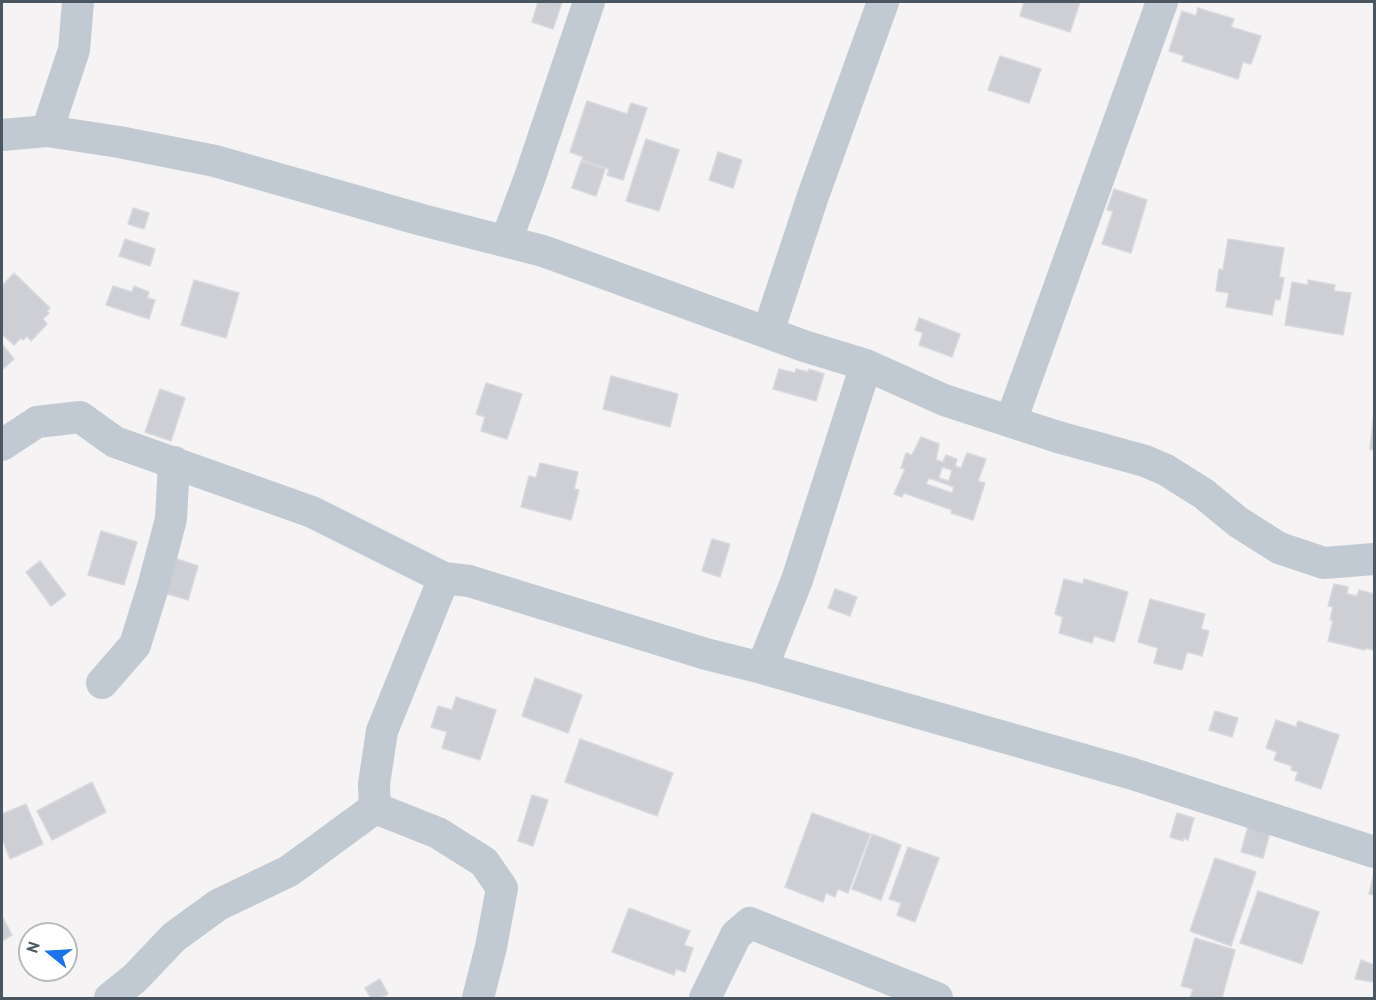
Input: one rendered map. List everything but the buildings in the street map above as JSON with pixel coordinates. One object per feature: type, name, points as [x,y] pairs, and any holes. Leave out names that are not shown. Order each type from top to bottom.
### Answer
[{"type":"street","points":[[47,131],[74,50],[78,2]]},
{"type":"street","points":[[506,241],[531,177],[589,2]]},
{"type":"street","points":[[768,332],[813,196],[883,2]]},
{"type":"street","points":[[1011,422],[1162,2]]},
{"type":"street","points":[[2,135],[47,131],[119,142],[215,161],[422,220],[543,251],[804,346],[866,365],[944,400],[1145,461],[1166,470],[1204,494],[1238,522],[1279,548],[1324,563],[1374,559]]},
{"type":"street","points":[[762,668],[797,580],[866,365]]},
{"type":"street","points":[[2,445],[37,422],[80,417],[115,442],[312,512],[444,578],[470,581],[706,654],[1133,774],[1374,852]]},
{"type":"street","points":[[102,683],[135,645],[171,519],[174,462]]},
{"type":"street","points":[[375,808],[374,784],[382,731],[444,578]]},
{"type":"street","points":[[110,999],[135,978],[174,937],[218,905],[289,871],[375,808]]},
{"type":"street","points":[[375,808],[438,833],[484,862],[502,888],[478,999]]},
{"type":"street","points":[[705,999],[736,935],[750,923],[937,999]]}]
